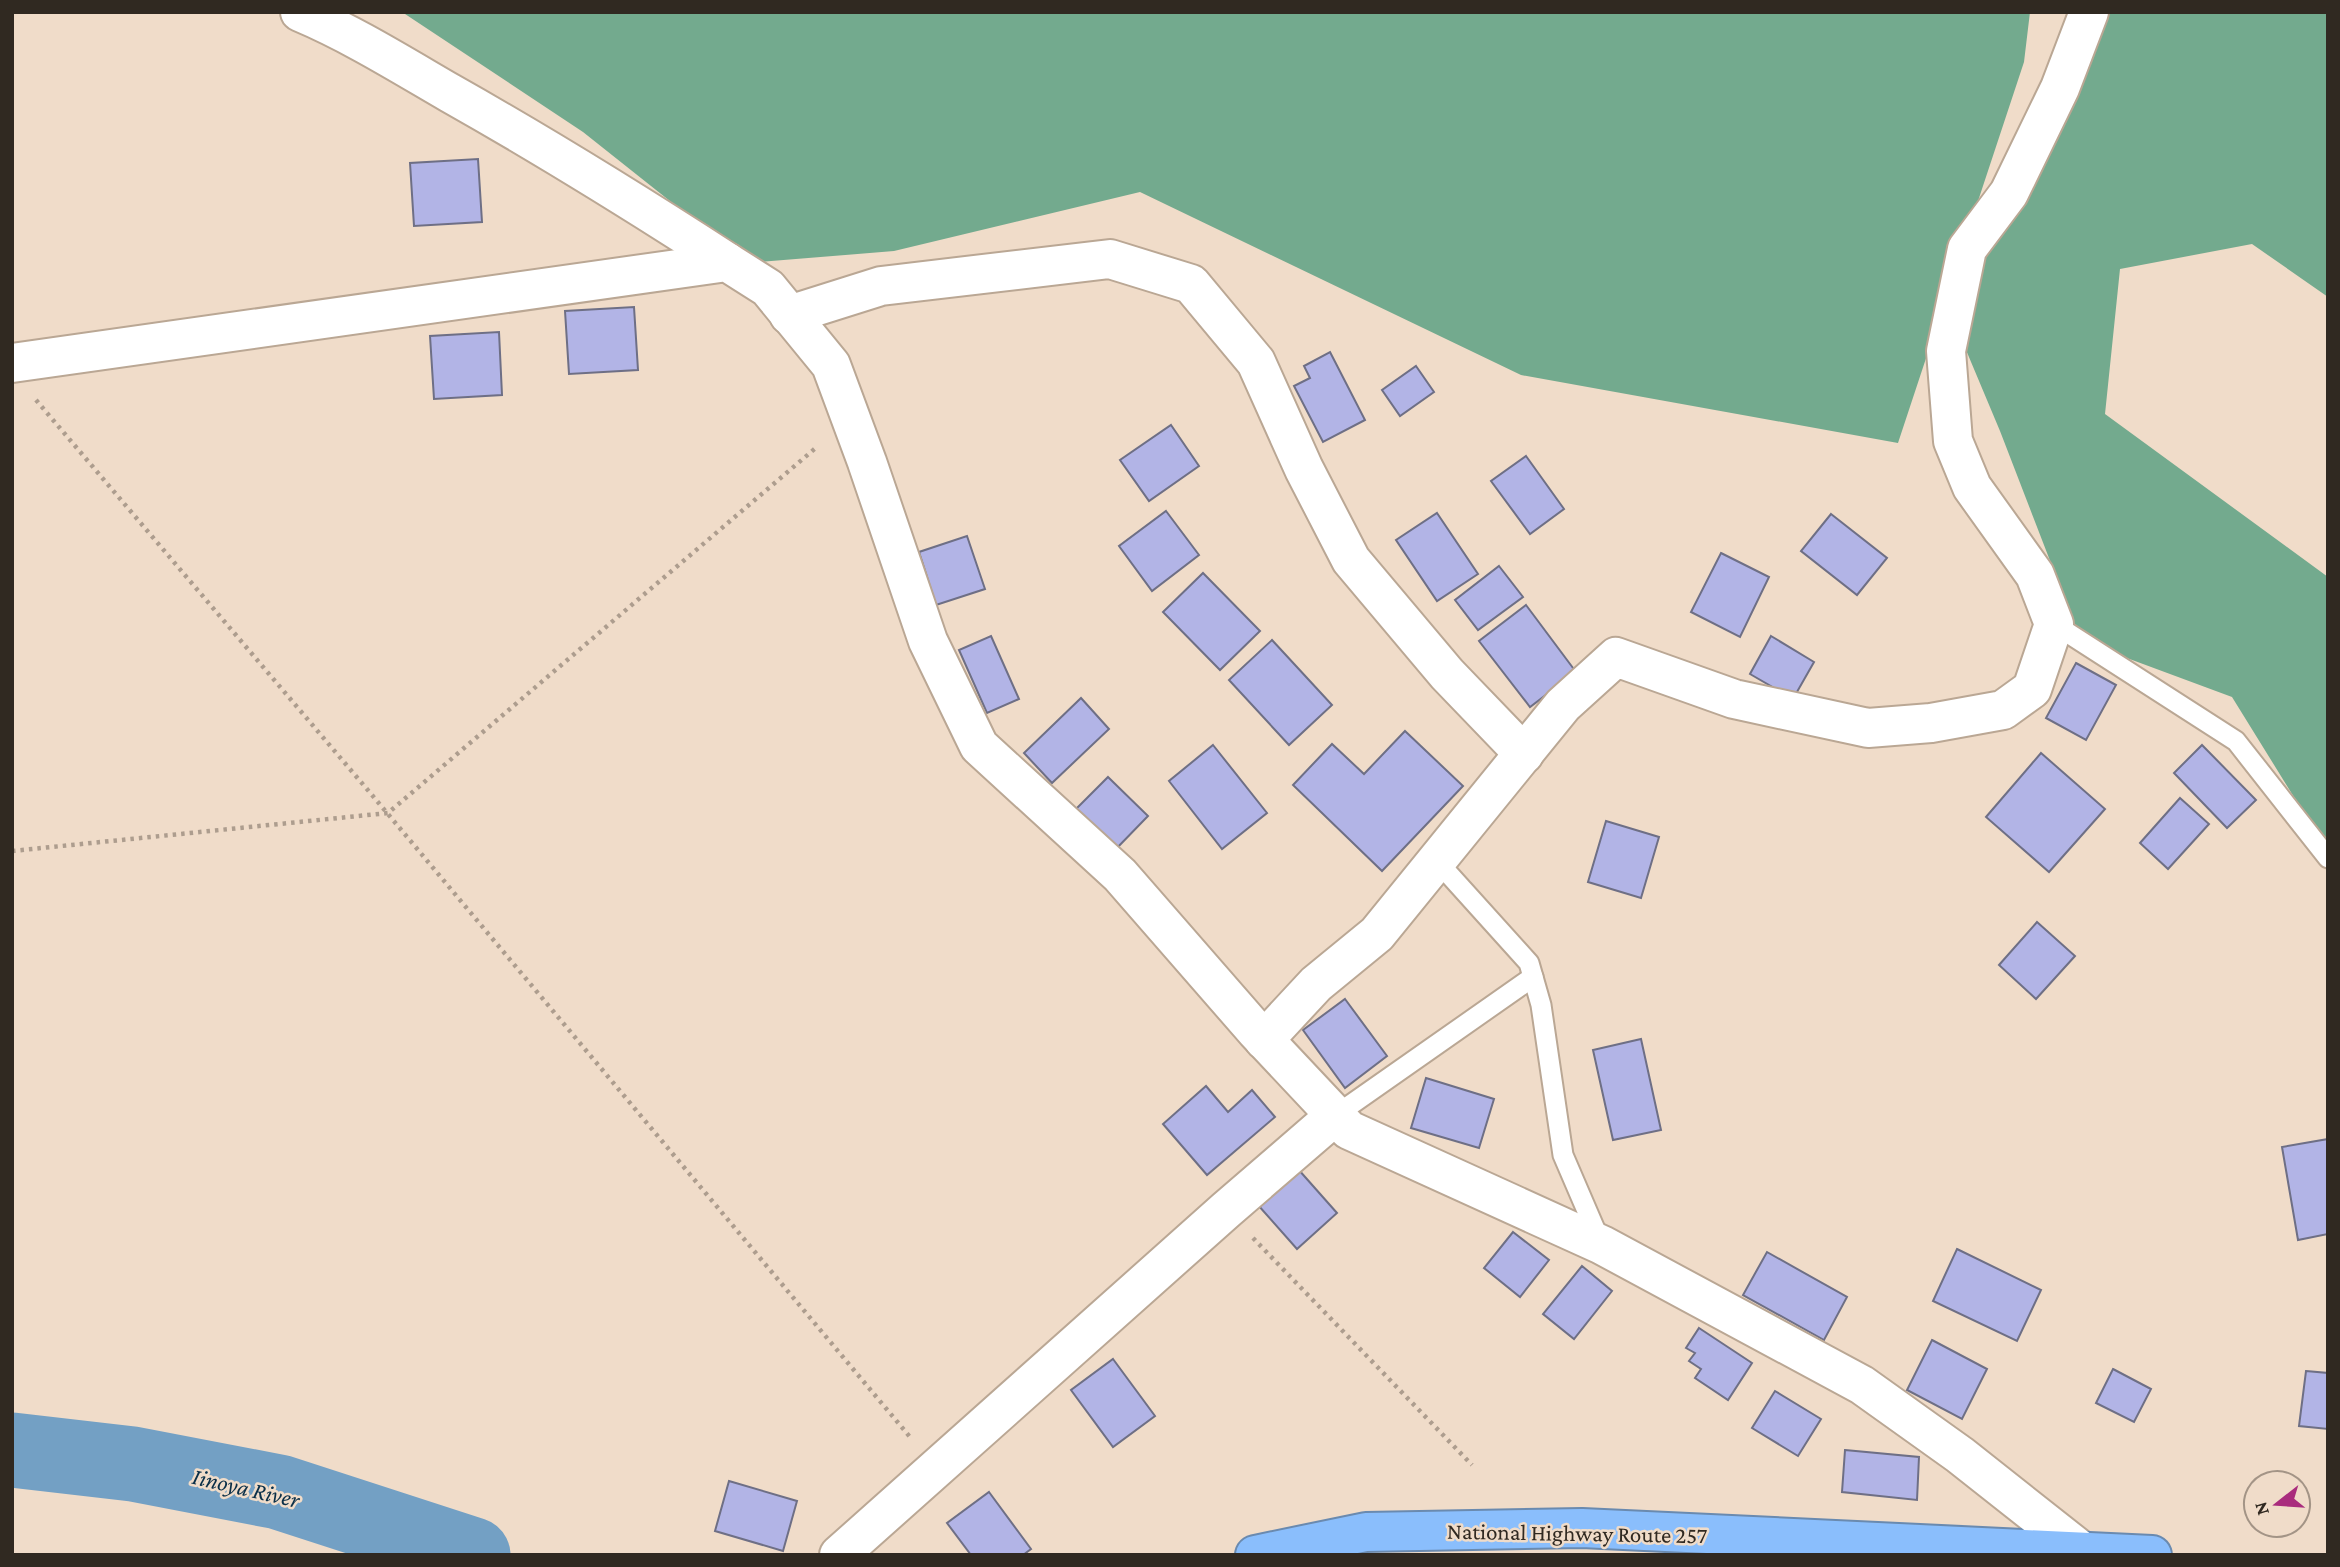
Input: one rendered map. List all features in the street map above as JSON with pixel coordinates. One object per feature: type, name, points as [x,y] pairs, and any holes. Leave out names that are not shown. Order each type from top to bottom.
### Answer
[{"type":"highway","name":"National Highway Route 257","points":[[1255,1555],[1366,1532],[1582,1528],[2152,1555]]},
{"type":"street","points":[[300,12],[334,26],[480,110],[642,206],[768,288],[831,365],[928,641],[979,746],[1120,875],[1264,1040],[1349,1130],[1602,1245],[1862,1385],[1960,1455],[2084,1553]]},
{"type":"street","points":[[1264,1040],[1316,984],[1377,934],[1563,705],[1616,657],[1734,699],[1868,728],[1931,723],[2003,710],[2032,689],[2054,624],[2035,575],[1972,487],[1953,441],[1946,351],[1967,249],[2009,193],[2060,88],[2089,12]]},
{"type":"street","points":[[789,315],[881,286],[1110,259],[1191,284],[1256,362],[1304,469],[1351,560],[1447,674],[1524,754]]},
{"type":"street","points":[[21,378],[727,262]]},
{"type":"street","points":[[839,1555],[1336,1115]]},
{"type":"lane","points":[[2054,624],[2236,741],[2328,858]]},
{"type":"lane","points":[[1437,861],[1529,963],[1541,1005],[1563,1155],[1602,1245]]},
{"type":"lane","points":[[1336,1115],[1533,977]]},
{"type":"path","points":[[21,378],[935,1468]]},
{"type":"path","points":[[12,850],[388,813],[850,418]]},
{"type":"path","points":[[1226,1210],[1472,1465]]},
{"type":"green space","points":[[402,12],[2030,12],[2024,62],[1898,443],[1521,375],[1140,192],[894,251],[748,263],[583,132]]},
{"type":"green space","points":[[2082,12],[2328,12],[2328,297],[2252,244],[2120,269],[2105,414],[2328,577],[2328,852],[2232,697],[2081,641],[2000,431],[1953,319]]},
{"type":"building","points":[[478,159],[482,222],[414,226],[410,163]]},
{"type":"building","points":[[634,307],[638,370],[569,374],[565,311]]},
{"type":"building","points":[[499,332],[502,395],[434,399],[430,336]]},
{"type":"building","points":[[1330,352],[1365,420],[1323,442],[1294,386],[1310,378],[1304,366]]},
{"type":"building","points":[[1416,366],[1434,392],[1400,416],[1382,390]]},
{"type":"building","points":[[1171,425],[1199,466],[1149,501],[1120,460]]},
{"type":"building","points":[[1526,456],[1564,509],[1530,534],[1491,481]]},
{"type":"building","points":[[1166,511],[1199,555],[1152,591],[1119,546]]},
{"type":"building","points":[[1437,513],[1478,574],[1437,601],[1396,540]]},
{"type":"building","points":[[1831,514],[1887,558],[1857,595],[1801,551]]},
{"type":"building","points":[[967,536],[985,589],[936,605],[919,552]]},
{"type":"building","points":[[1721,553],[1769,577],[1740,637],[1691,612]]},
{"type":"building","points":[[1499,566],[1523,597],[1478,630],[1455,600]]},
{"type":"building","points":[[1203,573],[1260,631],[1220,670],[1163,612]]},
{"type":"building","points":[[1526,605],[1576,672],[1530,707],[1479,641]]},
{"type":"building","points":[[991,636],[1019,699],[987,713],[959,650]]},
{"type":"building","points":[[1771,636],[1814,662],[1793,699],[1750,674]]},
{"type":"building","points":[[1272,640],[1332,705],[1289,745],[1229,680]]},
{"type":"building","points":[[2076,663],[2116,685],[2086,740],[2046,718]]},
{"type":"building","points":[[1081,698],[1109,729],[1052,783],[1024,753]]},
{"type":"building","points":[[1405,731],[1463,786],[1382,871],[1293,785],[1332,744],[1364,774]]},
{"type":"building","points":[[1213,745],[1267,813],[1222,849],[1169,781]]},
{"type":"building","points":[[2202,745],[2256,800],[2227,828],[2174,773]]},
{"type":"building","points":[[2041,753],[2105,809],[2049,872],[1986,817]]},
{"type":"building","points":[[1108,777],[1148,816],[1113,852],[1072,813]]},
{"type":"building","points":[[2180,798],[2209,824],[2168,869],[2140,843]]},
{"type":"building","points":[[1606,821],[1659,837],[1641,898],[1588,882]]},
{"type":"building","points":[[2037,922],[2075,956],[2036,999],[1999,965]]},
{"type":"building","points":[[1345,999],[1387,1056],[1345,1088],[1303,1030]]},
{"type":"building","points":[[1641,1039],[1661,1130],[1613,1140],[1593,1050]]},
{"type":"building","points":[[1426,1078],[1494,1099],[1479,1148],[1411,1128]]},
{"type":"building","points":[[1206,1086],[1228,1112],[1252,1090],[1275,1117],[1207,1175],[1163,1124]]},
{"type":"building","points":[[2328,1139],[2328,1234],[2298,1240],[2282,1147]]},
{"type":"building","points":[[1298,1169],[1337,1213],[1297,1249],[1258,1205]]},
{"type":"building","points":[[1513,1232],[1549,1260],[1520,1297],[1484,1268]]},
{"type":"building","points":[[1957,1249],[2041,1290],[2017,1341],[1933,1301]]},
{"type":"building","points":[[1767,1252],[1847,1297],[1824,1340],[1743,1295]]},
{"type":"building","points":[[1582,1266],[1612,1291],[1574,1339],[1543,1314]]},
{"type":"building","points":[[1699,1328],[1752,1363],[1728,1400],[1695,1378],[1701,1369],[1689,1361],[1695,1353],[1686,1348]]},
{"type":"building","points":[[1932,1340],[1987,1369],[1962,1419],[1907,1390]]},
{"type":"building","points":[[1113,1359],[1155,1416],[1113,1447],[1071,1390]]},
{"type":"building","points":[[2113,1369],[2151,1389],[2134,1422],[2096,1403]]},
{"type":"building","points":[[2306,1371],[2328,1373],[2328,1429],[2299,1426]]},
{"type":"building","points":[[1775,1391],[1821,1419],[1798,1456],[1752,1428]]},
{"type":"building","points":[[1845,1450],[1919,1457],[1917,1500],[1842,1492]]},
{"type":"building","points":[[729,1481],[797,1501],[783,1551],[715,1531]]},
{"type":"building","points":[[989,1492],[1031,1549],[1023,1555],[971,1555],[947,1523]]},
{"type":"waterway","name":"Iinoya River","points":[[12,1450],[133,1464],[279,1492],[473,1555]]}]
